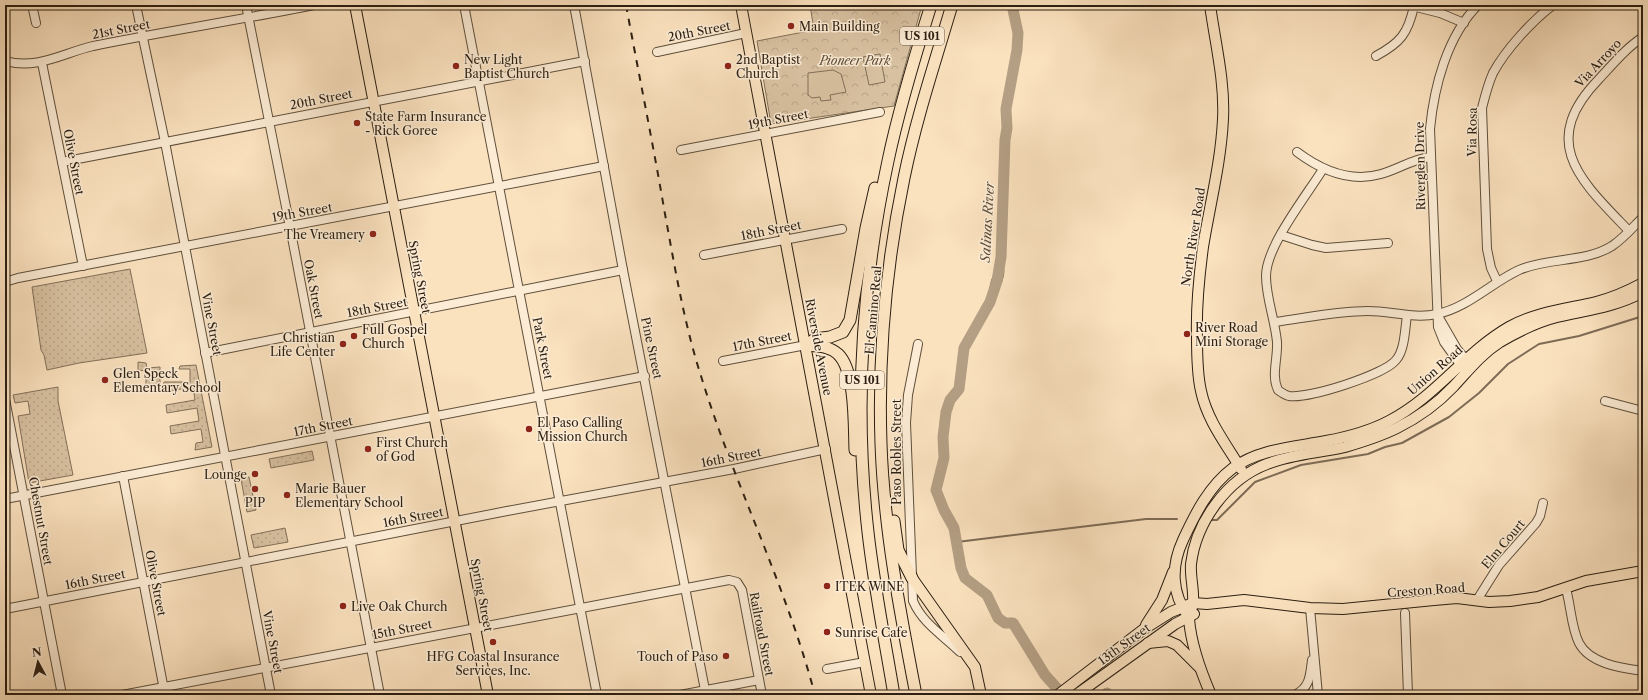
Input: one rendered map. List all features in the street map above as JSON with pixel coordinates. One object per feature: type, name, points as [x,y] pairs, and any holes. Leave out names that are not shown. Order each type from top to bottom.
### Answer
[{"type":"highway","name":"El Camino Real","points":[[894,695],[868,532],[862,441],[862,384],[865,313],[873,241],[883,186],[912,68],[932,5]]},
{"type":"highway","name":"El Camino Real","points":[[916,695],[893,571],[885,503],[881,446],[880,387],[883,327],[897,214],[923,100],[952,5]]},
{"type":"highway","points":[[806,345],[815,339],[830,337],[843,332],[850,320],[866,228],[883,154],[905,77],[912,68]]},
{"type":"highway","points":[[806,345],[819,346],[832,350],[838,355],[847,368],[852,402],[860,504],[863,521],[868,532]]},
{"type":"highway","points":[[881,446],[888,470],[898,550],[912,578]]},
{"type":"main road","name":"Spring Street","points":[[355,5],[488,695]]},
{"type":"main road","name":"Riverside Avenue","points":[[741,5],[826,449],[871,695]]},
{"type":"main road","name":"North River Road","points":[[1210,5],[1221,79],[1223,120],[1214,192],[1200,269],[1197,302],[1197,356],[1200,389],[1205,404],[1224,442],[1246,475]]},
{"type":"main road","name":"Union Road","points":[[1246,475],[1280,460],[1344,447],[1396,428],[1424,412],[1440,399],[1483,345],[1509,327],[1537,314],[1596,302],[1624,292],[1643,283]]},
{"type":"main road","name":"Union Road","points":[[1238,464],[1269,452],[1328,441],[1369,430],[1410,409],[1500,342],[1528,328],[1556,317],[1586,312],[1625,301],[1643,292]]},
{"type":"main road","points":[[1141,630],[1162,600],[1179,548],[1194,514],[1219,481],[1238,464]]},
{"type":"main road","points":[[1189,617],[1193,603],[1191,565],[1199,532],[1216,504],[1246,475]]},
{"type":"main road","points":[[1176,561],[1175,583],[1178,602],[1189,617],[1201,669],[1211,695]]},
{"type":"main road","name":"Creston Road","points":[[1141,630],[1181,607],[1193,603],[1207,604],[1244,600],[1310,608],[1343,609],[1442,599],[1477,600],[1488,602],[1527,599],[1566,589],[1586,581],[1643,571]]},
{"type":"main road","name":"Paso Robles Street","points":[[912,578],[975,667],[982,695]]},
{"type":"main road","name":"Creston Road","points":[[1189,617],[1207,604]]},
{"type":"main road","name":"13th Street","points":[[1076,695],[1147,643],[1175,624],[1189,617]]},
{"type":"main road","name":"13th Street","points":[[1058,695],[1141,630]]},
{"type":"main road","points":[[1147,643],[1168,641],[1177,645],[1201,669]]},
{"type":"street","points":[[32,5],[36,23]]},
{"type":"street","name":"Vine Street","points":[[136,5],[165,142],[271,695]]},
{"type":"street","name":"Oak Street","points":[[246,5],[380,695]]},
{"type":"street","name":"21st Street","points":[[5,61],[25,64],[42,63],[91,46],[314,5]]},
{"type":"street","name":"Park Street","points":[[464,5],[597,695]]},
{"type":"street","name":"Pine Street","points":[[574,5],[623,270],[646,376],[706,692]]},
{"type":"street","name":"Riverglen Drive","points":[[1466,366],[1437,314],[1431,157],[1432,114],[1437,85],[1455,40],[1464,23],[1478,5]]},
{"type":"street","name":"Via Rosa","points":[[1496,281],[1491,268],[1487,249],[1482,108],[1487,89],[1498,65],[1516,41],[1552,5]]},
{"type":"street","points":[[1376,56],[1393,47],[1404,36],[1410,22],[1411,6],[1440,13],[1464,23]]},
{"type":"street","name":"20th Street","points":[[656,52],[746,34]]},
{"type":"street","name":"Via Arroyo","points":[[1629,232],[1592,192],[1578,174],[1570,151],[1569,132],[1573,114],[1587,90],[1632,44],[1643,37]]},
{"type":"street","name":"20th Street","points":[[62,162],[585,61]]},
{"type":"street","name":"Olive Street","points":[[42,63],[83,266]]},
{"type":"street","name":"19th Street","points":[[680,150],[880,112]]},
{"type":"street","points":[[1297,152],[1323,169],[1339,174],[1366,176],[1380,174],[1419,158],[1431,157]]},
{"type":"street","name":"19th Street","points":[[5,282],[18,278],[604,166]]},
{"type":"street","points":[[1323,169],[1281,235],[1268,260],[1266,275],[1268,294],[1275,322],[1278,354],[1275,384],[1278,390],[1288,396],[1297,396],[1336,388],[1360,379],[1396,361],[1402,348],[1406,315]]},
{"type":"street","points":[[1275,322],[1366,311],[1422,316],[1437,314],[1463,304],[1496,281],[1520,270],[1541,262],[1589,256],[1611,247],[1629,232],[1643,217]]},
{"type":"street","name":"18th Street","points":[[704,254],[842,229]]},
{"type":"street","points":[[1281,235],[1326,248],[1388,243]]},
{"type":"street","name":"18th Street","points":[[205,353],[623,270]]},
{"type":"street","name":"Paso Robles Street","points":[[918,344],[908,396],[906,423],[914,601],[918,612],[926,622],[950,642],[975,667]]},
{"type":"street","name":"17th Street","points":[[723,361],[806,345]]},
{"type":"street","name":"17th Street","points":[[5,499],[646,376]]},
{"type":"street","name":"Chestnut Street","points":[[5,399],[62,695]]},
{"type":"street","points":[[1605,401],[1643,411]]},
{"type":"street","name":"16th Street","points":[[5,609],[560,500],[665,482],[826,449]]},
{"type":"street","name":"Olive Street","points":[[123,476],[164,691]]},
{"type":"street","name":"Elm Court","points":[[1477,600],[1499,565],[1536,523],[1540,516],[1543,502]]},
{"type":"street","name":"Paso Robles Street","points":[[912,560],[916,578],[926,598]]},
{"type":"street","name":"15th Street","points":[[122,695],[164,691],[266,667],[580,607],[734,580]]},
{"type":"street","name":"Railroad Street","points":[[734,580],[740,585],[742,590],[762,695]]},
{"type":"street","points":[[1566,589],[1576,636],[1583,649],[1596,659],[1643,671]]},
{"type":"street","points":[[1310,608],[1318,695]]},
{"type":"street","points":[[1405,613],[1408,695]]},
{"type":"street","points":[[1295,695],[1304,690],[1308,682],[1313,648]]},
{"type":"street","points":[[827,669],[865,662]]},
{"type":"street","points":[[680,695],[706,692],[759,680]]},
{"type":"green space","name":"Pioneer Park","points":[[810,5],[922,5],[894,106],[771,124],[757,41],[814,30]]},
{"type":"green space","points":[[880,54],[885,82],[869,85],[863,57]]},
{"type":"green space","points":[[833,70],[841,74],[846,92],[830,95],[831,100],[821,101],[820,97],[812,98],[808,95],[808,73]]},
{"type":"green space","points":[[130,269],[147,353],[79,363],[47,370],[44,355],[41,350],[32,287]]},
{"type":"green space","points":[[138,362],[146,363],[147,368],[160,367],[160,391],[138,392],[138,389],[146,389],[146,371],[138,370]]},
{"type":"green space","points":[[196,365],[212,447],[195,450],[196,443],[203,442],[201,429],[171,434],[170,426],[199,421],[197,408],[167,413],[166,405],[195,400],[193,387],[163,392],[164,382],[190,382],[190,369],[179,369],[180,366]]},
{"type":"green space","points":[[58,387],[58,401],[73,475],[29,483],[18,416],[30,414],[28,401],[15,403],[13,395]]},
{"type":"green space","points":[[312,451],[314,460],[271,468],[269,459]]},
{"type":"green space","points":[[249,477],[256,510],[247,512],[241,479]]},
{"type":"green space","points":[[285,528],[288,542],[254,548],[251,535]]},
{"type":"shaded area","points":[[1003,265],[1004,274],[998,289],[990,302],[991,281],[999,268]]},
{"type":"waterway","name":"Salinas River","points":[[1012,5],[1018,33],[1017,50],[1006,109],[1007,128],[1005,140],[1001,257],[997,281],[990,302],[964,348],[959,389],[950,400],[946,412],[943,437],[944,458],[936,490],[944,510],[954,528],[961,568],[965,578],[987,595],[998,618],[1005,623],[1013,623],[1045,675],[1063,695]]},
{"type":"waterway","points":[[1209,520],[1217,520],[1255,482],[1301,465],[1368,454],[1385,447],[1402,443],[1449,417],[1479,393],[1508,364],[1539,344],[1579,336],[1643,316]]},
{"type":"waterway","points":[[957,542],[1146,519],[1177,519]]},
{"type":"railway","points":[[626,5],[676,275],[695,356],[714,416],[790,614],[815,695]]},
{"type":"place","name":"Main Building","points":[[791,26]]},
{"type":"place","name":"New Light Baptist Church","points":[[456,66]]},
{"type":"place","name":"2nd Baptist Church","points":[[728,66]]},
{"type":"place","name":"State Farm Insurance - Rick Goree","points":[[357,123]]},
{"type":"place","name":"The Vreamery","points":[[373,234]]},
{"type":"place","name":"River Road Mini Storage","points":[[1187,334]]},
{"type":"place","name":"Full Gospel Church","points":[[354,336]]},
{"type":"place","name":"Christian Life Center","points":[[343,344]]},
{"type":"place","name":"Glen Speck Elementary School","points":[[105,380]]},
{"type":"place","name":"El Paso Calling Mission Church","points":[[529,429]]},
{"type":"place","name":"First Church of God","points":[[368,449]]},
{"type":"place","name":"Lounge","points":[[255,474]]},
{"type":"place","name":"PIP","points":[[255,489]]},
{"type":"place","name":"Marie Bauer Elementary School","points":[[287,495]]},
{"type":"place","name":"ITEK WINE","points":[[827,586]]},
{"type":"place","name":"Live Oak Church","points":[[343,606]]},
{"type":"place","name":"Sunrise Cafe","points":[[827,632]]},
{"type":"place","name":"HFG Coastal Insurance Services, Inc.","points":[[493,642]]},
{"type":"place","name":"Touch of Paso","points":[[726,656]]}]
